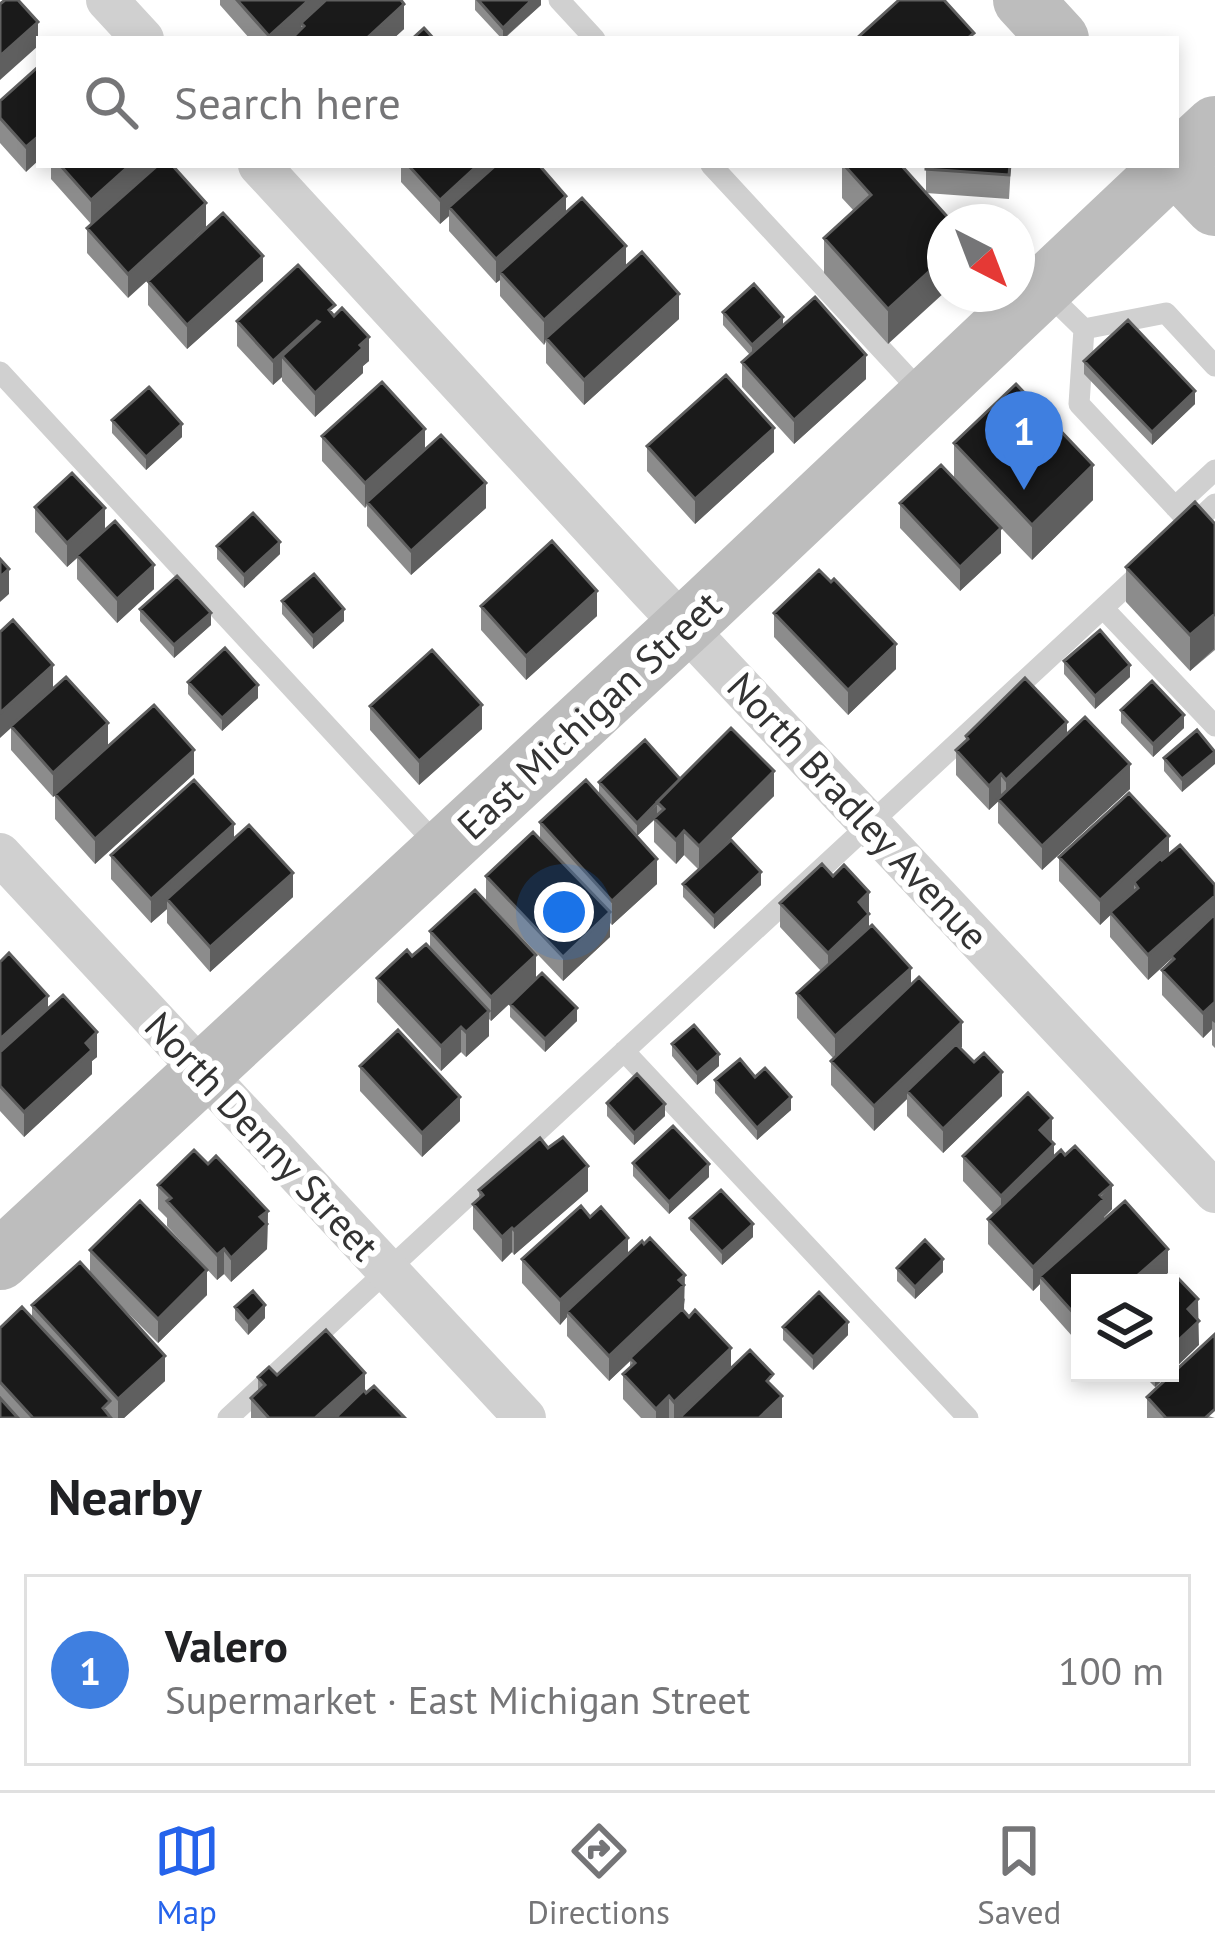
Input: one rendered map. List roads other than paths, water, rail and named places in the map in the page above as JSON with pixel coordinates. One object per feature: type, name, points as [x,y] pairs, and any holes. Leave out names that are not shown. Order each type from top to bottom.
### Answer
[{"type":"main road","points":[[1023,0],[1056,36]]},
{"type":"main road","name":"East Michigan Street","points":[[1179,160],[1215,126]]},
{"type":"main road","name":"East Michigan Street","points":[[0,1260],[926,398],[1063,309],[1172,168]]},
{"type":"main road","points":[[1179,168],[1215,206]]},
{"type":"street","points":[[107,0],[140,36]]},
{"type":"street","name":"North Bradley Avenue","points":[[262,168],[1215,1192]]},
{"type":"street","name":"North Denny Street","points":[[0,854],[525,1418]]},
{"type":"lane","points":[[559,0],[592,36]]},
{"type":"lane","points":[[714,168],[926,398]]},
{"type":"lane","points":[[1192,525],[1079,404],[1063,309],[1166,313],[1215,366]]},
{"type":"lane","points":[[0,372],[442,851]]},
{"type":"lane","points":[[1175,507],[1215,470]]},
{"type":"lane","points":[[228,1418],[1215,504]]},
{"type":"lane","points":[[1103,608],[1215,727]]},
{"type":"lane","points":[[624,1051],[968,1418]]},
{"type":"place","name":"Valero","points":[[1024,490]]}]
